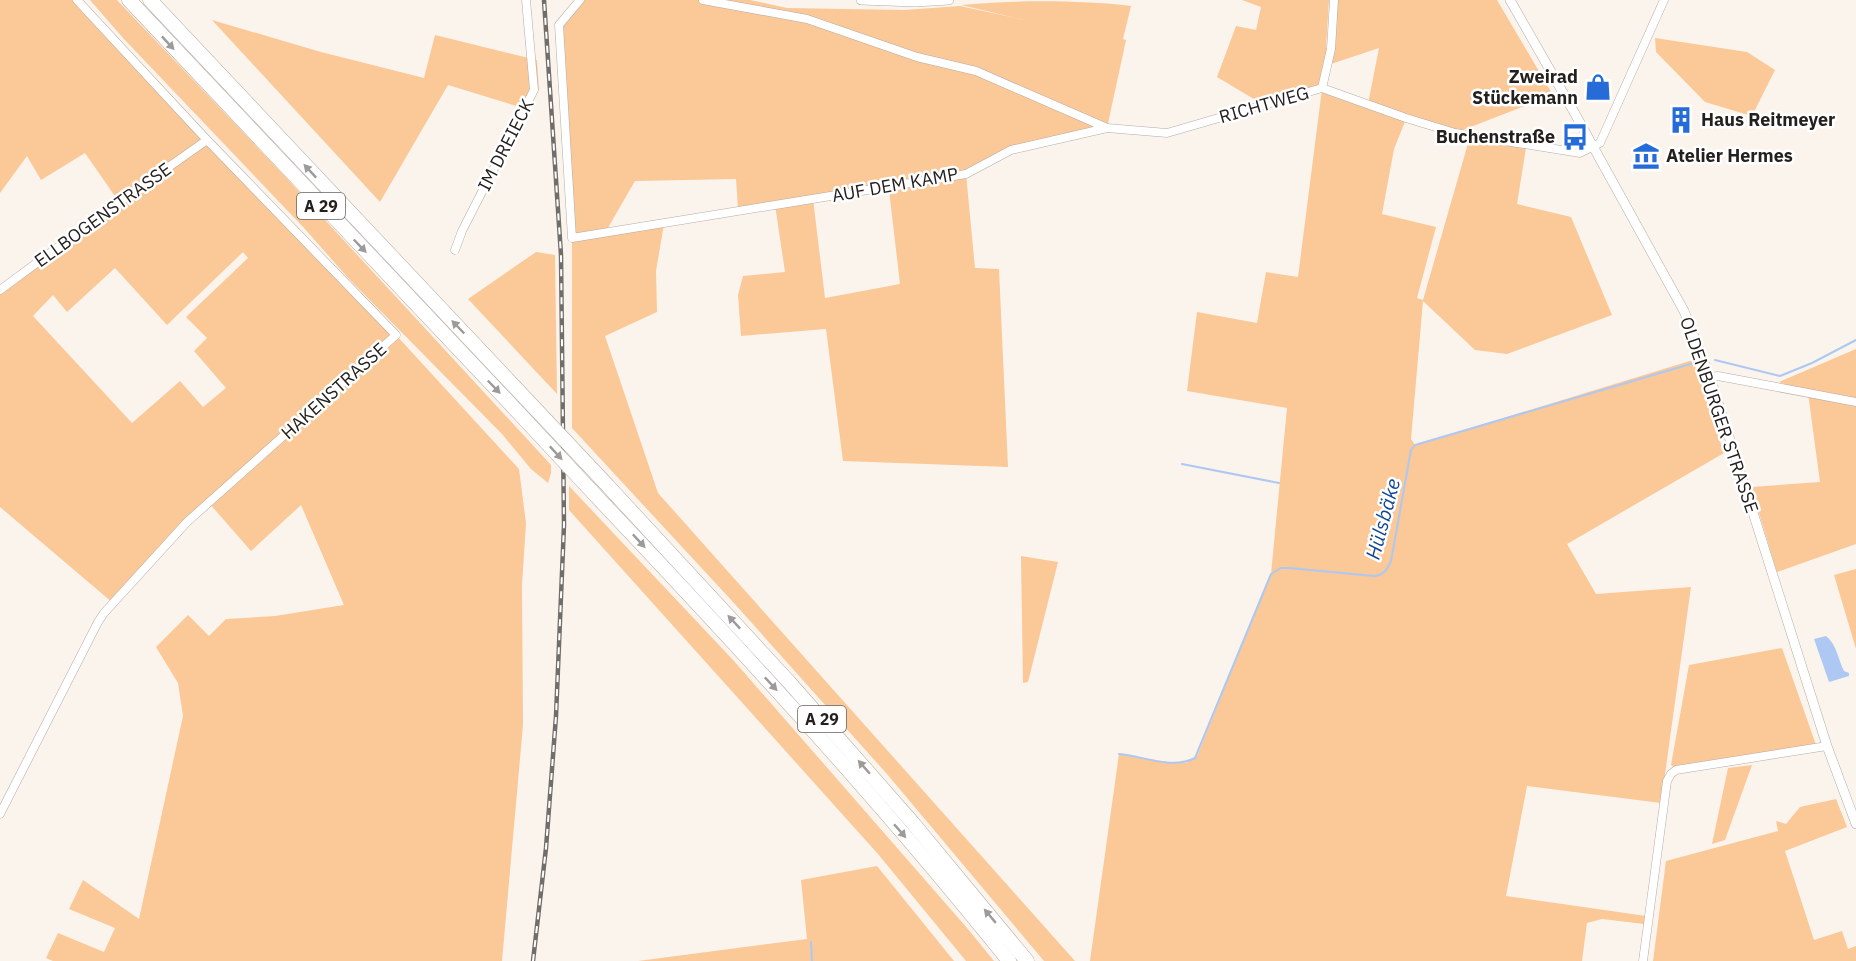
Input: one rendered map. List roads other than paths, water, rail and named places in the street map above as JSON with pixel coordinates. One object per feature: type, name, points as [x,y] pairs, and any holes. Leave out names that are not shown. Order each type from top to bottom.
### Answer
[{"type":"highway","name":"A 29","points":[[129,0],[516,410],[794,710],[901,832],[1009,961]]},
{"type":"highway","name":"A 29","points":[[150,0],[608,486],[789,682],[912,822],[1027,961]]},
{"type":"street","name":"HAKENSTRASSE","points":[[0,814],[104,613],[187,522],[396,335],[207,140],[77,0]]},
{"type":"street","name":"IM DREIECK","points":[[455,250],[462,231],[534,90],[526,0]]},
{"type":"street","name":"AUF DEM KAMP","points":[[580,0],[559,25],[572,238],[966,174],[1011,150],[1107,128]]},
{"type":"street","points":[[703,0],[807,19],[917,57],[976,71],[1107,128]]},
{"type":"street","points":[[861,0],[949,0]]},
{"type":"street","points":[[1323,88],[1331,49],[1334,0]]},
{"type":"street","name":"OLDENBURGER STRASSE","points":[[1510,0],[1684,311],[1710,377],[1827,747],[1856,824]]},
{"type":"street","points":[[1594,148],[1600,143],[1609,126],[1665,0]]},
{"type":"street","name":"RICHTWEG","points":[[1107,128],[1167,133],[1323,88],[1455,133],[1580,153],[1594,148]]},
{"type":"street","name":"ELLBOGENSTRASSE","points":[[0,290],[118,202],[207,140]]},
{"type":"street","points":[[1710,377],[1718,376],[1856,402]]},
{"type":"street","points":[[1643,961],[1667,781],[1671,774],[1676,770],[1827,747]]},
{"type":"water","points":[[1826,636],[1833,644],[1844,671],[1849,673],[1849,676],[1829,682],[1814,639]]},
{"type":"waterway","name":"Hülsbäke","points":[[1715,360],[1780,376],[1812,363],[1856,340]]},
{"type":"waterway","name":"Hülsbäke","points":[[1119,754],[1167,763],[1195,758],[1271,574],[1281,568],[1374,576],[1385,572],[1391,561],[1411,450],[1415,445],[1694,363]]},
{"type":"waterway","points":[[1182,464],[1279,483]]},
{"type":"waterway","points":[[811,942],[812,961]]},
{"type":"railway","points":[[533,961],[546,848],[556,716],[564,525],[561,255],[544,0]]},
{"type":"place","name":"Zweirad Stückemann","points":[[1598,87]]},
{"type":"place","name":"Haus Reitmeyer","points":[[1681,120]]},
{"type":"place","name":"Buchenstraße","points":[[1575,137]]},
{"type":"place","name":"Atelier Hermes","points":[[1646,156]]}]
